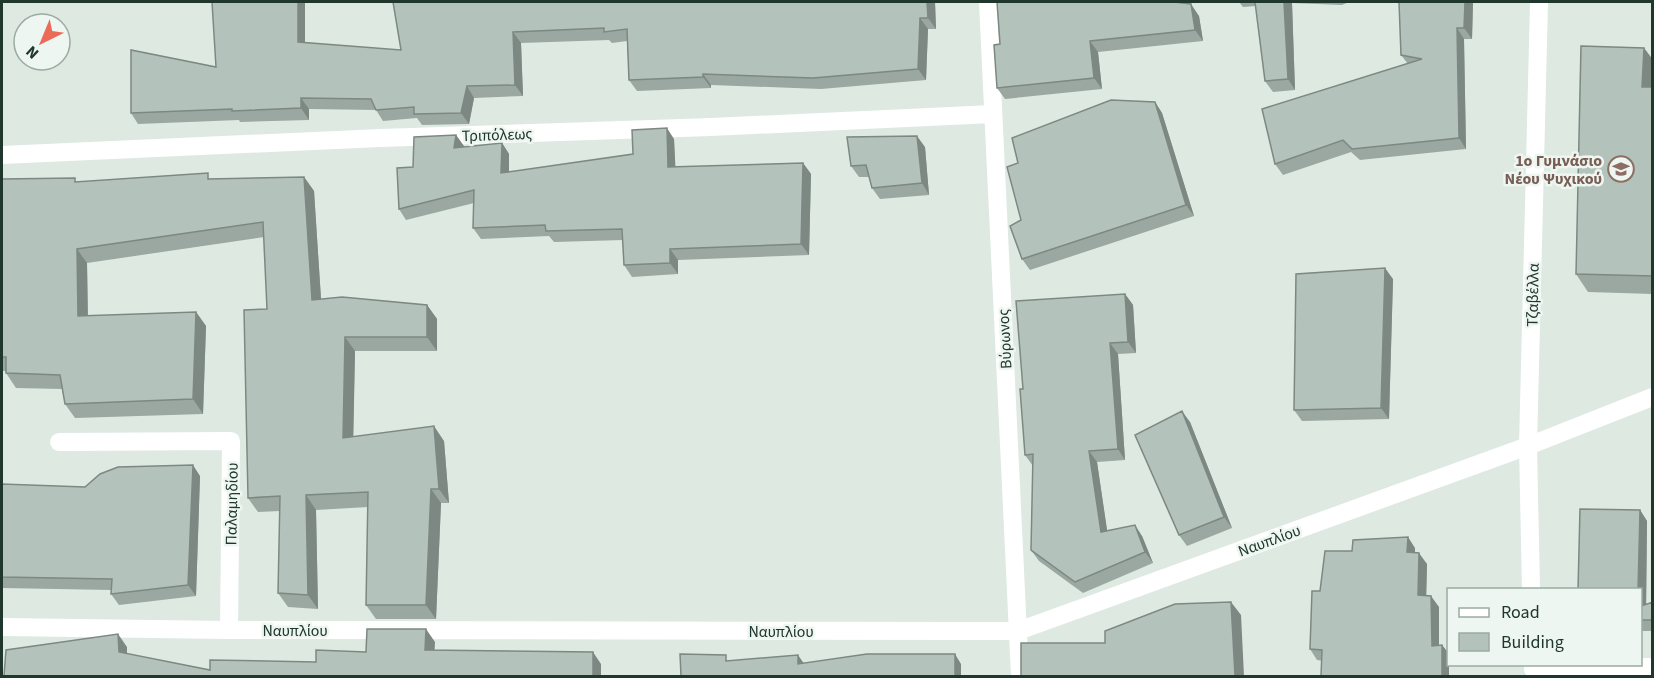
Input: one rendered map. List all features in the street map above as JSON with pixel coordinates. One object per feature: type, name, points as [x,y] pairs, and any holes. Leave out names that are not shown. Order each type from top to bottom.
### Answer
[{"type":"street","name":"Βύρωνος","points":[[988,2],[1020,676]]},
{"type":"street","name":"Τζαβέλλα","points":[[1531,588],[1528,446],[1539,2]]},
{"type":"street","name":"Τριπόλεως","points":[[2,155],[993,114]]},
{"type":"street","name":"Ναυπλίου","points":[[2,627],[230,630],[1018,631],[1528,446],[1653,397]]},
{"type":"street","name":"Παλαμηδίου","points":[[59,442],[231,441],[230,630]]},
{"type":"street","points":[[1533,670],[1653,666]]},
{"type":"building","points":[[212,2],[298,2],[298,42],[401,50],[393,2],[927,2],[928,18],[920,18],[918,69],[813,78],[703,74],[703,77],[629,80],[627,29],[604,32],[604,28],[513,32],[515,85],[467,86],[461,113],[414,114],[414,107],[376,110],[371,99],[301,98],[301,108],[131,113],[131,50],[216,67]]},
{"type":"building","points":[[997,2],[1174,2],[1191,4],[1195,30],[1090,41],[1094,78],[997,88],[994,45],[1000,44]]},
{"type":"building","points":[[1255,2],[1284,2],[1288,79],[1265,81]]},
{"type":"building","points":[[1399,2],[1465,2],[1464,28],[1457,28],[1459,138],[1352,149],[1343,140],[1275,164],[1262,109],[1422,59],[1401,55]]},
{"type":"building","name":"1ο Γυμνάσιο Νέου Ψυχικού","points":[[1581,46],[1644,48],[1642,87],[1653,87],[1653,276],[1576,274]]},
{"type":"building","points":[[1111,100],[1155,102],[1186,205],[1022,259],[1010,226],[1021,220],[1007,167],[1018,163],[1012,138]]},
{"type":"building","points":[[667,128],[668,167],[803,163],[801,244],[670,249],[670,263],[624,265],[622,229],[546,231],[545,225],[473,228],[474,190],[399,209],[397,168],[413,167],[414,137],[456,135],[454,148],[502,143],[501,173],[633,154],[632,130]]},
{"type":"building","points":[[917,136],[922,183],[872,188],[866,165],[851,166],[847,137]]},
{"type":"building","points":[[208,173],[208,179],[304,177],[312,300],[342,297],[427,305],[427,337],[345,337],[343,438],[434,426],[439,489],[431,489],[426,605],[366,605],[368,492],[306,495],[308,595],[278,593],[280,496],[248,498],[244,310],[267,309],[263,222],[77,249],[78,316],[196,312],[193,399],[65,404],[60,375],[6,373],[6,357],[2,357],[2,179],[75,178],[75,182]]},
{"type":"building","points":[[1385,268],[1381,408],[1294,410],[1296,274]]},
{"type":"building","points":[[1125,294],[1128,342],[1110,343],[1118,449],[1089,451],[1101,532],[1135,525],[1145,552],[1075,582],[1031,550],[1033,454],[1025,455],[1020,389],[1023,389],[1016,301]]},
{"type":"building","points":[[1182,411],[1224,517],[1179,535],[1135,435]]},
{"type":"building","points":[[193,465],[188,585],[111,594],[112,579],[2,577],[2,484],[85,487],[100,474],[118,467]]},
{"type":"building","points":[[1580,509],[1640,510],[1638,588],[1578,588]]},
{"type":"building","points":[[1408,537],[1407,552],[1419,553],[1418,595],[1431,596],[1432,646],[1442,645],[1442,676],[1321,676],[1322,650],[1310,649],[1312,591],[1320,591],[1325,551],[1352,551],[1353,540]]},
{"type":"building","points":[[1231,602],[1235,676],[1021,676],[1021,643],[1105,643],[1105,631],[1175,604]]},
{"type":"building","points":[[1653,602],[1653,620],[1642,620],[1642,606]]},
{"type":"building","points":[[367,629],[426,629],[425,650],[593,652],[593,676],[4,676],[6,650],[118,634],[119,652],[210,670],[210,660],[316,662],[316,650],[366,652]]},
{"type":"building","points":[[680,654],[726,655],[726,661],[798,655],[798,664],[867,654],[955,654],[955,676],[681,676]]},
{"type":"place","name":"1ο Γυμνάσιο Νέου Ψυχικού","points":[[1621,169]]}]
